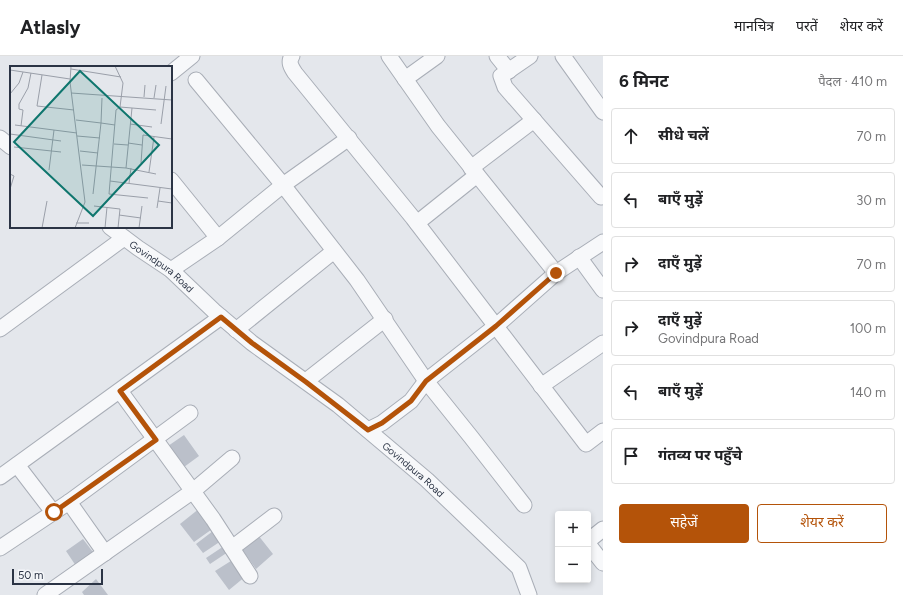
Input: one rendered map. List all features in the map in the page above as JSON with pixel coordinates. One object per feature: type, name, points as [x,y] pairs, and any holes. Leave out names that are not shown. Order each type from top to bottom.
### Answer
[{"type":"street","points":[[172,72],[192,56]]},
{"type":"street","points":[[292,56],[290,61],[291,67],[417,223],[586,444],[603,431]]},
{"type":"street","points":[[389,56],[438,126],[556,273]]},
{"type":"street","points":[[405,79],[437,56]]},
{"type":"street","points":[[498,56],[509,71]]},
{"type":"street","points":[[530,56],[501,76],[505,87],[601,197]]},
{"type":"street","points":[[563,56],[603,112]]},
{"type":"street","points":[[196,80],[283,186],[357,280],[426,381],[524,505]]},
{"type":"street","points":[[417,223],[474,171],[534,120]]},
{"type":"street","points":[[0,138],[10,146]]},
{"type":"street","points":[[171,270],[218,238],[283,186],[349,138]]},
{"type":"street","points":[[172,181],[218,238]]},
{"type":"street","name":"Govindpura Road","points":[[111,228],[171,270],[236,330],[368,430],[427,480],[519,568],[529,595]]},
{"type":"street","points":[[0,329],[124,238]]},
{"type":"street","points":[[368,430],[382,423],[411,401],[426,381],[496,326],[556,273],[603,242]]},
{"type":"street","points":[[236,330],[334,251]]},
{"type":"street","points":[[579,257],[603,290]]},
{"type":"street","points":[[0,477],[221,317]]},
{"type":"street","points":[[306,382],[385,319]]},
{"type":"street","points":[[541,386],[603,343]]},
{"type":"street","points":[[120,391],[193,491],[250,576]]},
{"type":"street","points":[[0,548],[69,502],[156,440],[190,413]]},
{"type":"street","points":[[45,595],[193,491],[232,458]]},
{"type":"street","points":[[17,465],[54,512]]},
{"type":"street","points":[[69,502],[105,553]]},
{"type":"street","points":[[232,548],[274,516]]},
{"type":"street","points":[[591,540],[603,529]]},
{"type":"street","points":[[591,547],[603,562]]},
{"type":"building","points":[[184,435],[199,456],[184,467],[168,446]]},
{"type":"building","points":[[200,508],[215,527],[194,542],[180,524]]},
{"type":"building","points":[[213,531],[221,541],[203,553],[196,544]]},
{"type":"building","points":[[258,535],[273,554],[256,569],[241,548]]},
{"type":"building","points":[[83,539],[96,556],[78,569],[66,551]]},
{"type":"building","points":[[224,546],[228,552],[210,564],[206,558]]},
{"type":"building","points":[[234,559],[246,576],[229,590],[215,571]]},
{"type":"building","points":[[96,579],[108,595],[84,595],[82,592]]},
{"type":"route","points":[[54,512],[156,440],[120,391],[221,317],[252,343],[368,430],[382,423],[411,401],[426,381],[496,326],[556,273]]}]
